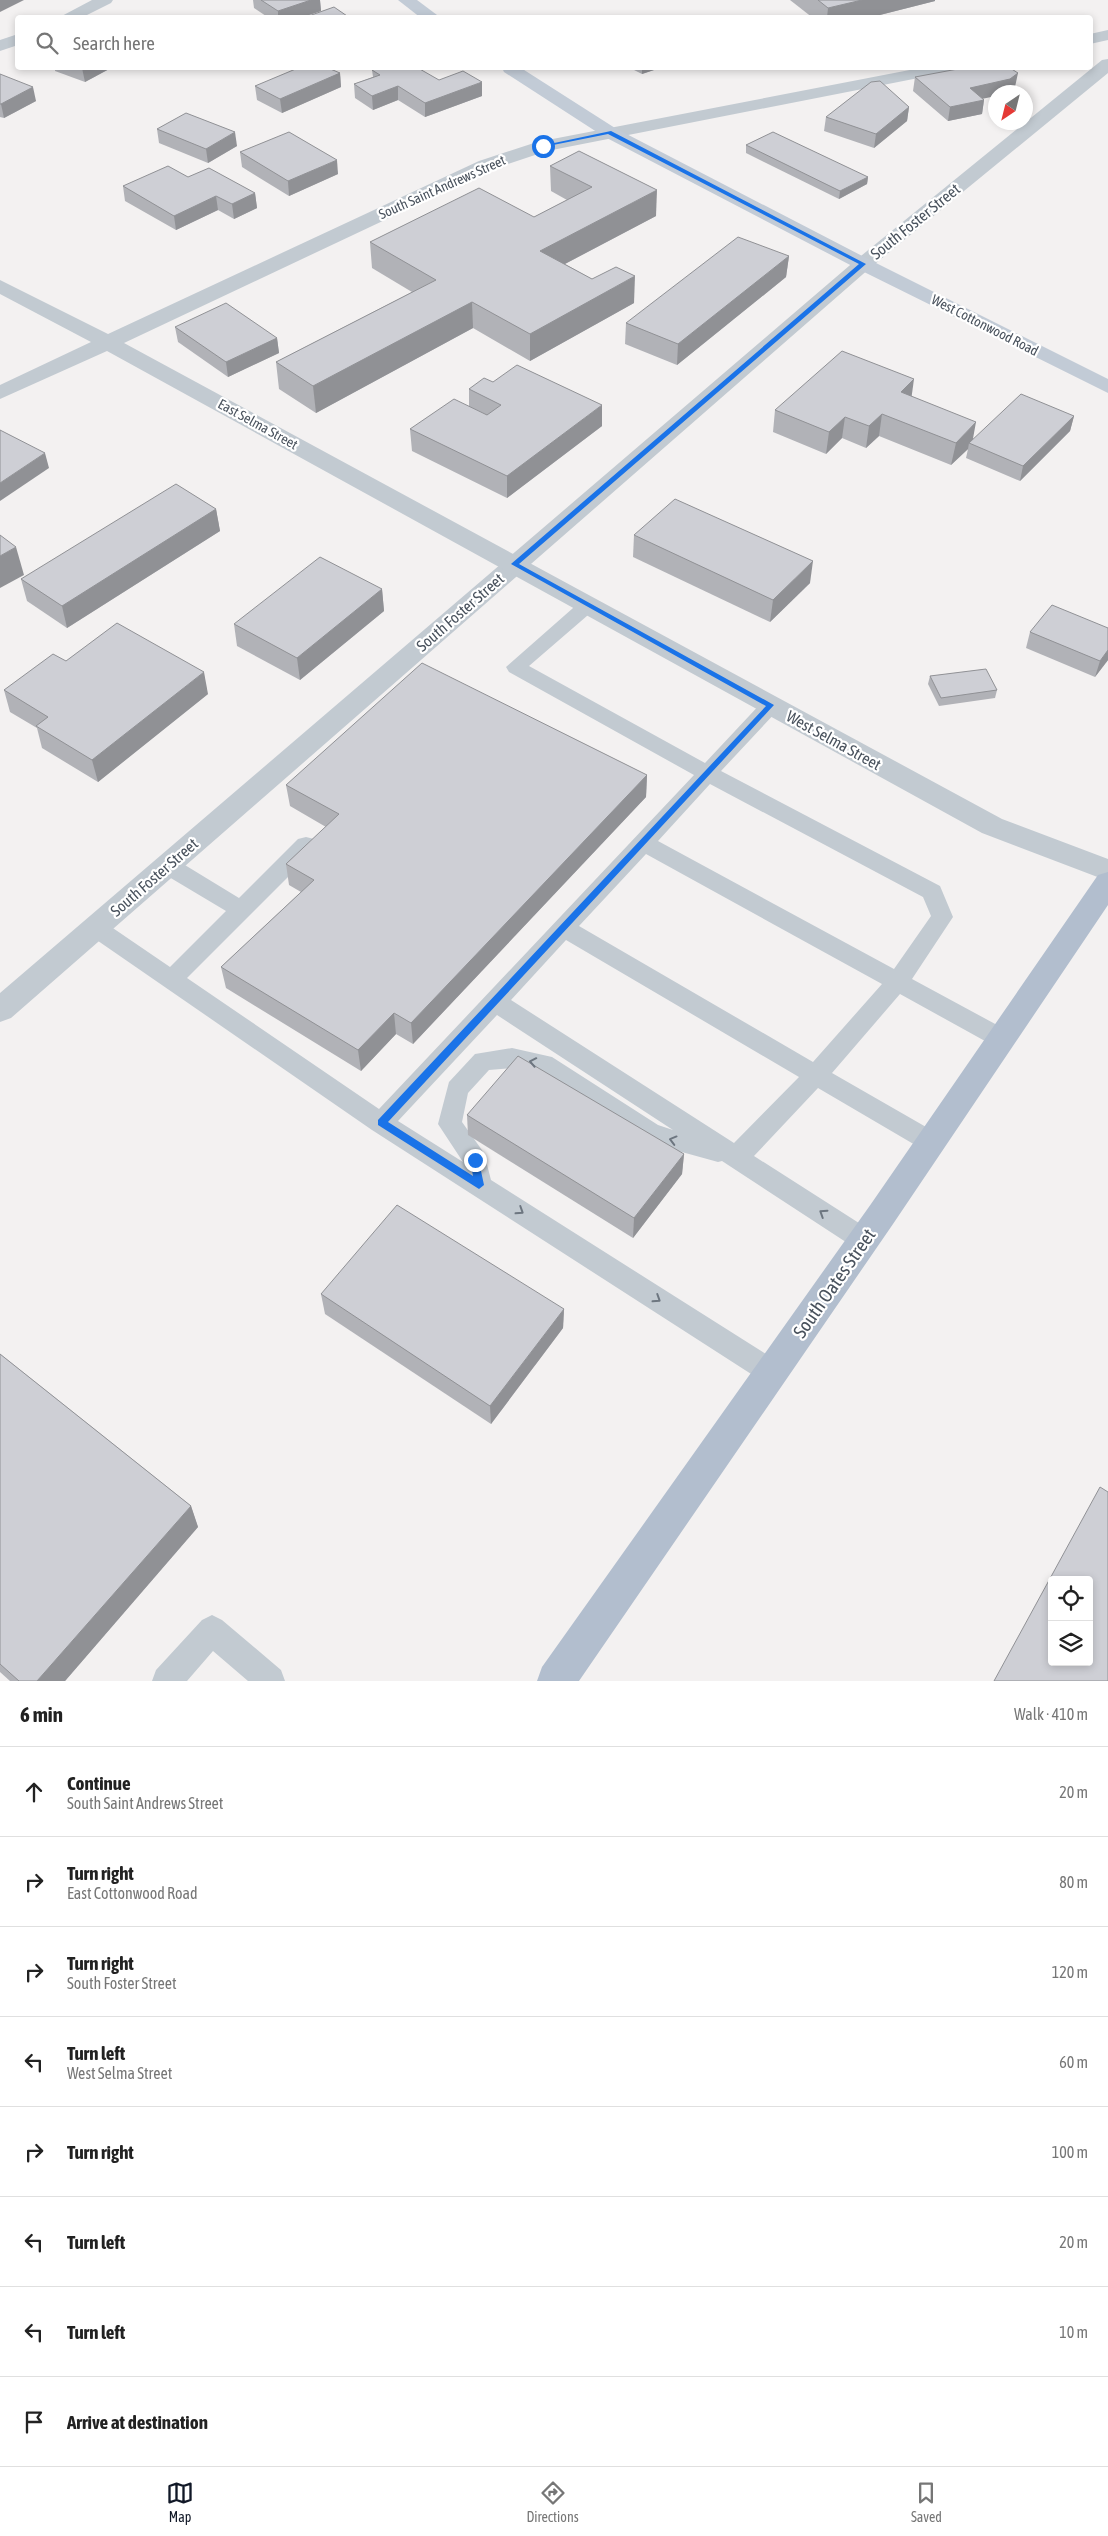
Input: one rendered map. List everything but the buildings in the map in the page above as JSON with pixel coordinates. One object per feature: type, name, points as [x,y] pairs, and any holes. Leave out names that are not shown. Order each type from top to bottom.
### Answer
[{"type":"main road","points":[[406,0],[428,15]]},
{"type":"main road","name":"West Cottonwood Road","points":[[513,70],[609,132],[863,264],[1108,387]]},
{"type":"main road","name":"South Oates Street","points":[[556,1681],[864,1240],[1108,883]]},
{"type":"street","points":[[73,15],[106,0]]},
{"type":"street","points":[[1093,38],[1108,35]]},
{"type":"street","points":[[0,46],[15,40]]},
{"type":"street","name":"South Foster Street","points":[[0,1010],[863,264],[1108,64]]},
{"type":"street","name":"South Saint Andrews Street","points":[[0,392],[486,166],[543,146],[934,70]]},
{"type":"street","name":"East Selma Street","points":[[0,286],[107,342],[514,564]]},
{"type":"street","name":"West Selma Street","points":[[514,564],[992,826],[1108,870]]},
{"type":"lane","points":[[588,605],[516,667],[707,773],[932,892],[942,917],[898,981],[816,1075],[737,1157]]},
{"type":"lane","points":[[381,1123],[771,705]]},
{"type":"lane","points":[[172,979],[240,909],[309,843]]},
{"type":"lane","points":[[644,843],[1002,1039]]},
{"type":"lane","points":[[167,865],[240,909]]},
{"type":"lane","points":[[96,928],[381,1123],[771,1372]]},
{"type":"lane","points":[[563,928],[930,1142]]},
{"type":"lane","points":[[495,1002],[864,1240]]},
{"type":"lane","points":[[479,1185],[475,1160],[450,1124],[457,1089],[483,1061],[512,1058],[544,1064],[651,1134],[737,1157]]},
{"type":"lane","points":[[167,1681],[212,1630],[270,1681]]},
{"type":"route","points":[[475,1160],[479,1185],[381,1123],[771,705],[514,564],[863,264],[609,132],[543,146]]}]
